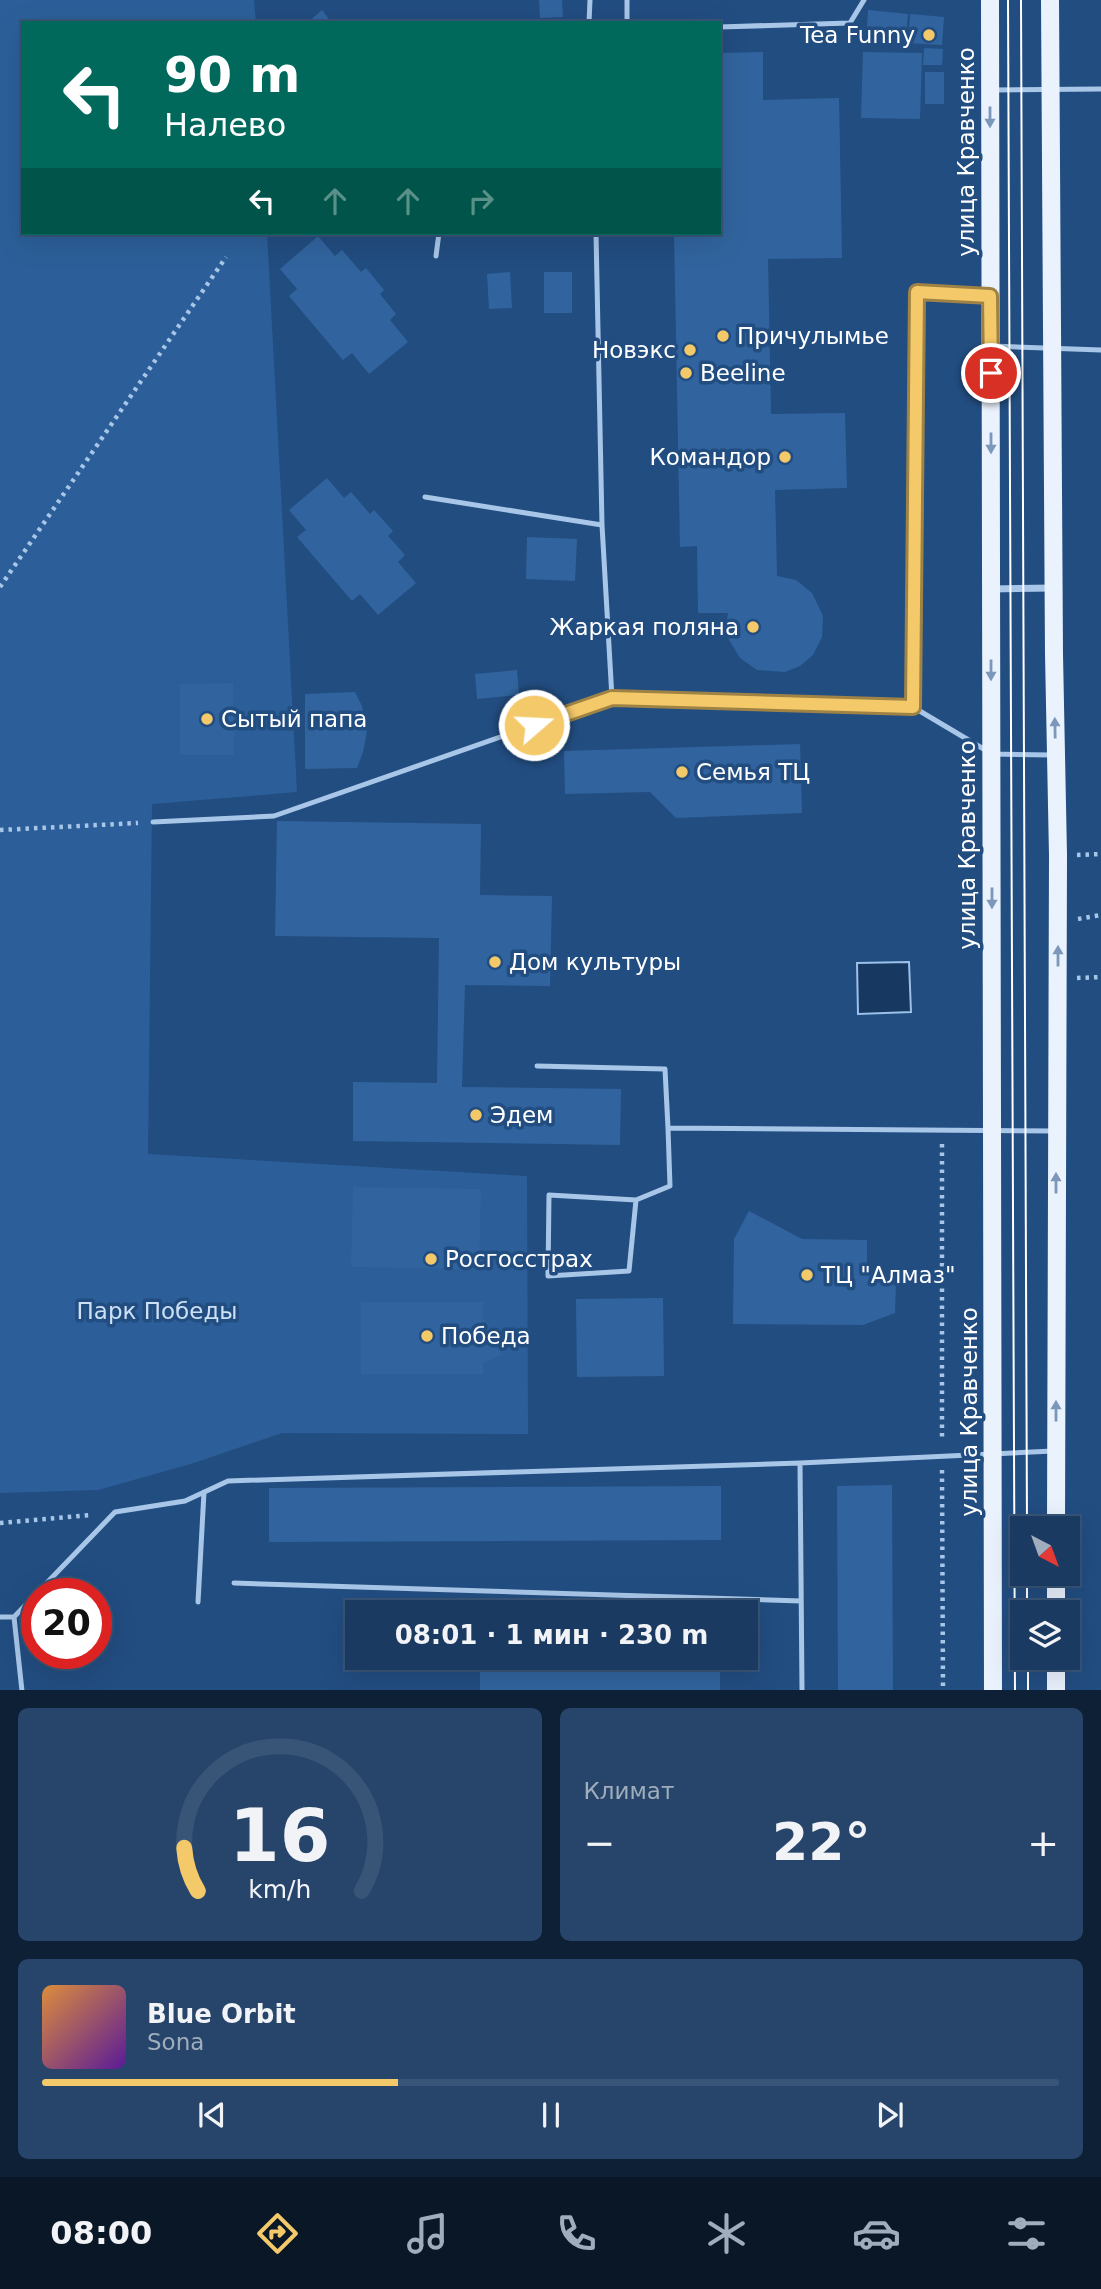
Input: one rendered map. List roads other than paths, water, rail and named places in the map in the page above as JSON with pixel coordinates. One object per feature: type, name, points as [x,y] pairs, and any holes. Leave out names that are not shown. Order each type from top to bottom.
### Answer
[{"type":"main road","name":"улица Кравченко","points":[[990,0],[993,1690]]},
{"type":"main road","points":[[1050,0],[1058,855],[1056,1516]]},
{"type":"main road","points":[[1056,1670],[1056,1690]]},
{"type":"street","points":[[991,589],[1054,588]]},
{"type":"lane","points":[[589,21],[590,0]]},
{"type":"lane","points":[[626,0],[627,21]]},
{"type":"lane","points":[[721,27],[850,23],[864,0]]},
{"type":"lane","points":[[990,90],[1101,89]]},
{"type":"lane","points":[[436,256],[439,235]]},
{"type":"lane","points":[[596,235],[602,525],[612,698]]},
{"type":"lane","points":[[913,707],[917,292],[990,296]]},
{"type":"lane","points":[[991,346],[1101,350]]},
{"type":"lane","points":[[425,497],[602,525]]},
{"type":"lane","points":[[153,822],[274,816],[612,698],[913,707],[992,754],[1056,755]]},
{"type":"lane","points":[[537,1066],[665,1069],[670,1186],[636,1200],[549,1195],[548,1276],[629,1271],[636,1200]]},
{"type":"lane","points":[[668,1128],[1056,1131]]},
{"type":"lane","points":[[0,1617],[14,1617],[115,1513],[185,1501],[228,1481],[800,1463],[1056,1451]]},
{"type":"lane","points":[[800,1463],[802,1690]]},
{"type":"lane","points":[[198,1602],[204,1492]]},
{"type":"lane","points":[[234,1583],[801,1601]]},
{"type":"lane","points":[[14,1617],[22,1690]]},
{"type":"tram line","points":[[1008,0],[1015,1690]]},
{"type":"tram line","points":[[1021,0],[1027,1516]]},
{"type":"tram line","points":[[1027,1586],[1027,1600]]},
{"type":"tram line","points":[[1028,1670],[1028,1690]]},
{"type":"place","name":"Tea Funny","points":[[929,35]]},
{"type":"place","name":"Причулымье","points":[[723,336]]},
{"type":"place","name":"Новэкс","points":[[690,350]]},
{"type":"place","name":"Beeline","points":[[686,373]]},
{"type":"place","name":"Командор","points":[[785,457]]},
{"type":"place","name":"Жаркая поляна","points":[[753,627]]},
{"type":"place","name":"Сытый папа","points":[[207,719]]},
{"type":"place","name":"Семья ТЦ","points":[[682,772]]},
{"type":"place","name":"Дом культуры","points":[[495,962]]},
{"type":"place","name":"Эдем","points":[[476,1115]]},
{"type":"place","name":"Росгосстрах","points":[[431,1259]]},
{"type":"place","name":"ТЦ \"Алмаз\"","points":[[807,1275]]},
{"type":"place","name":"Победа","points":[[427,1336]]},
{"type":"park label","name":"Парк Победы","points":[[157,1311]]}]
